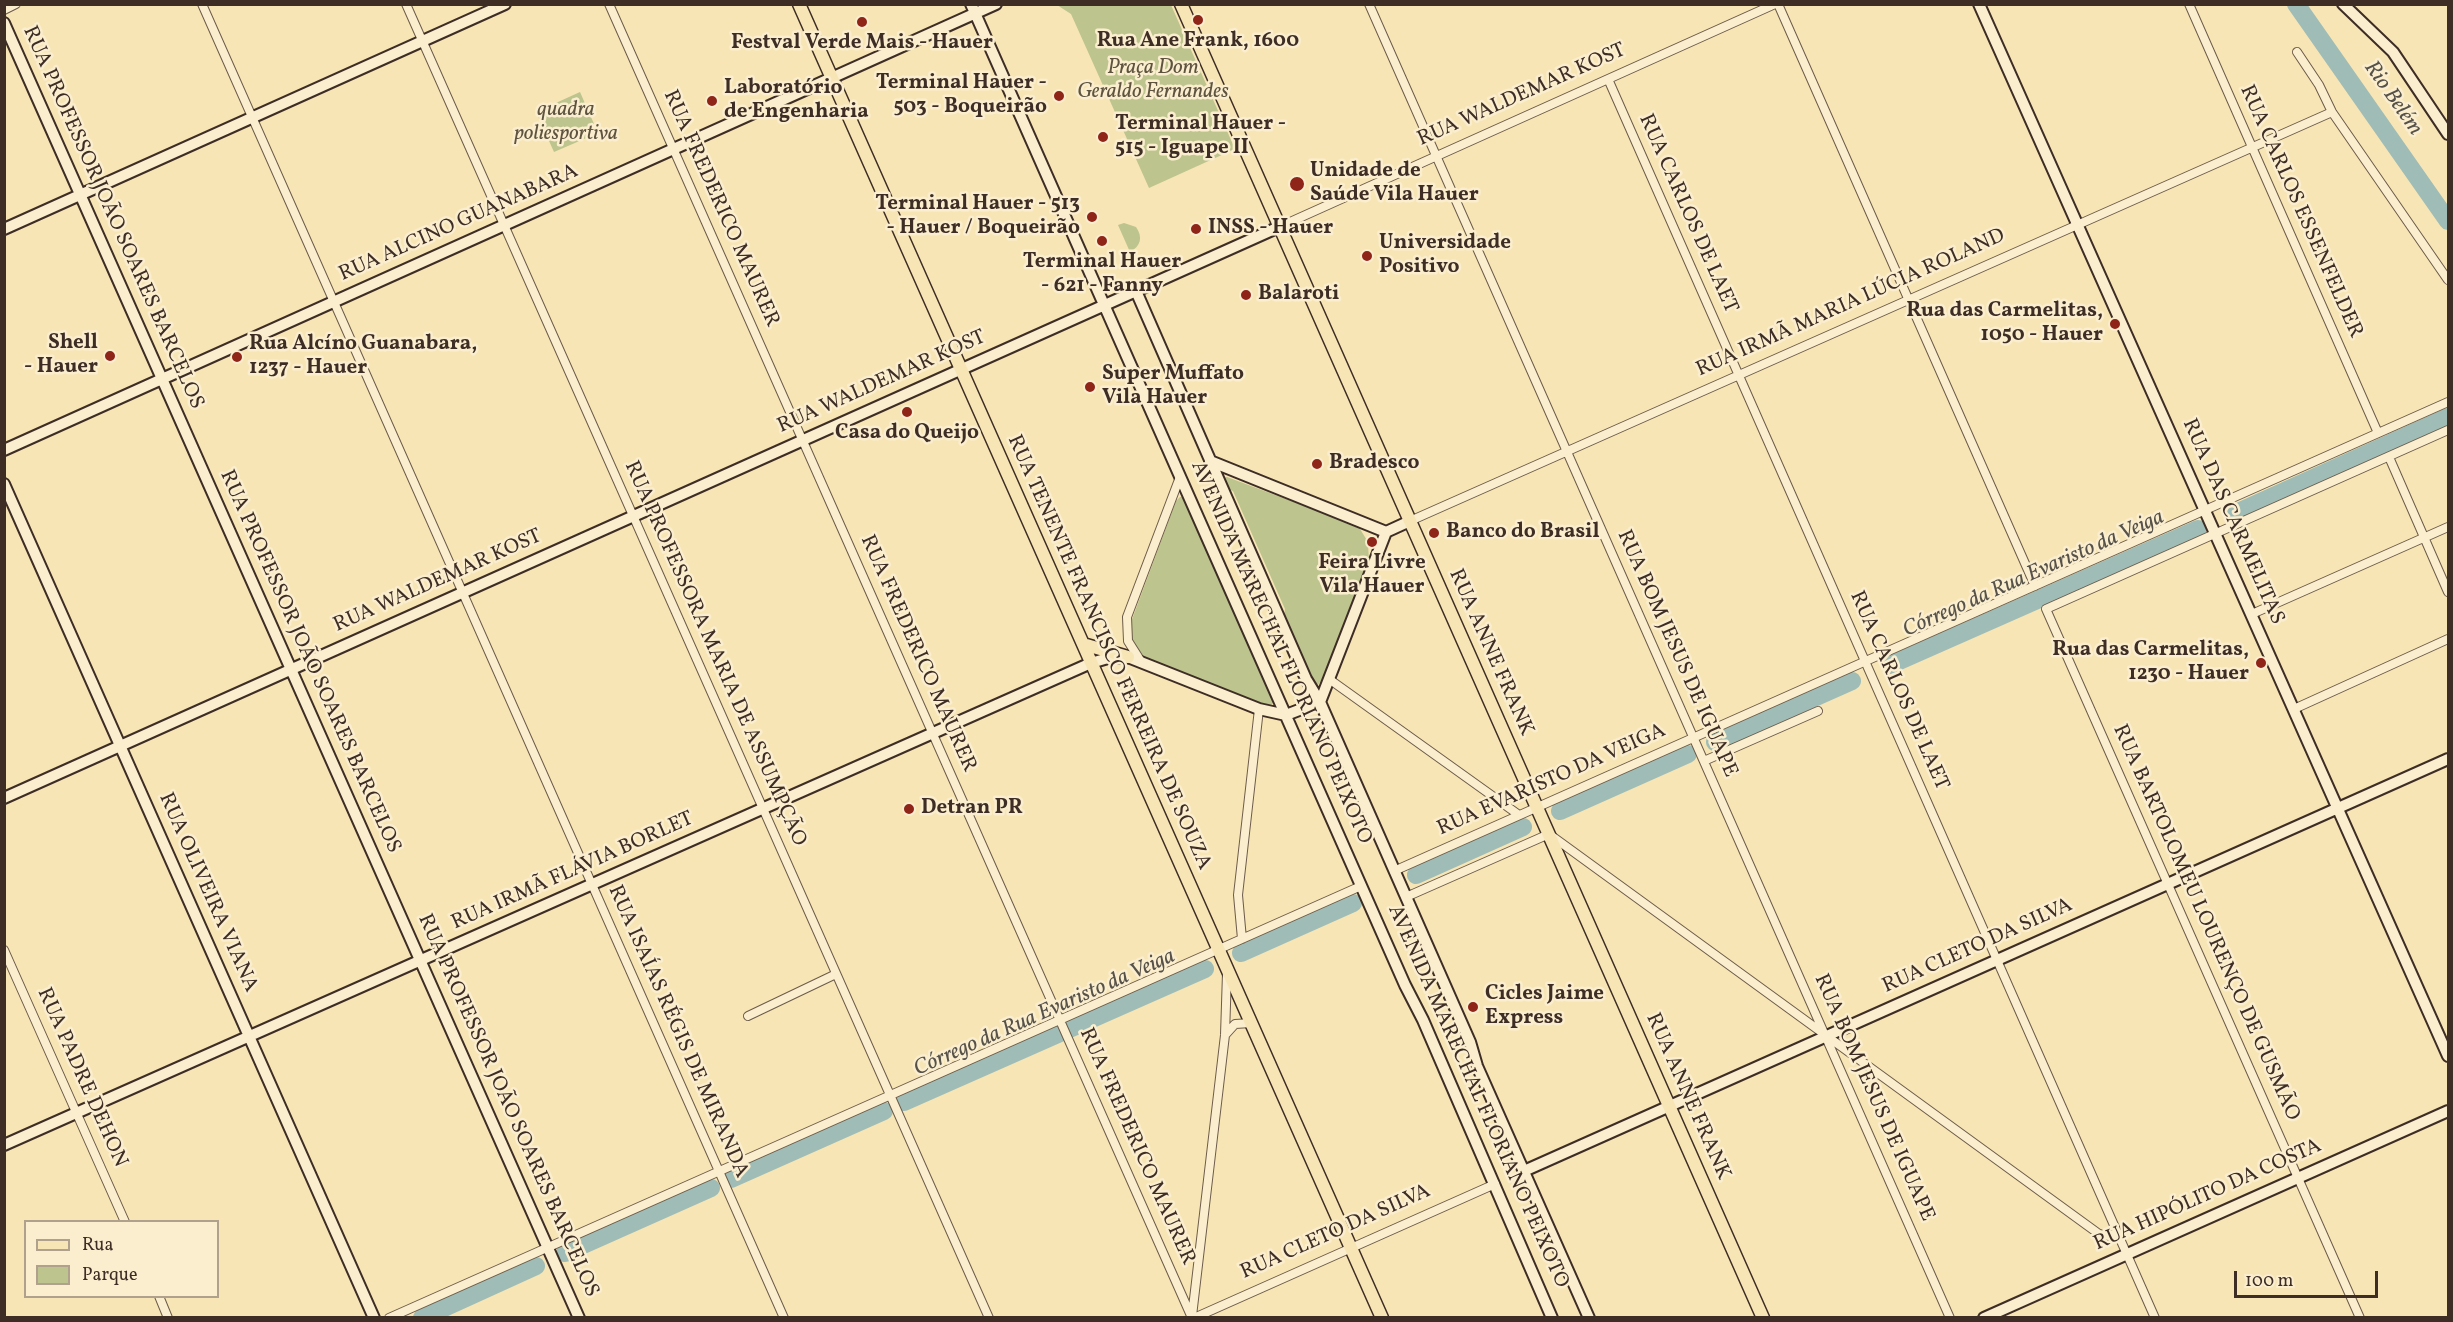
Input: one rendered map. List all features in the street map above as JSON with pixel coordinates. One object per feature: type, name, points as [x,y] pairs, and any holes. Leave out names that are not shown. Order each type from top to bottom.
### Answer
[{"type":"main road","name":"RUA TENENTE FRANCISCO FERREIRA DE SOUZA","points":[[800,4],[1382,1317]]},
{"type":"main road","name":"RUA ANNE FRANK","points":[[1180,4],[1763,1317]]},
{"type":"main road","points":[[1083,644],[1128,657]]},
{"type":"street","points":[[4,10],[16,4]]},
{"type":"street","name":"RUA ISAÍAS RÉGIS DE MIRANDA","points":[[202,4],[784,1317]]},
{"type":"street","name":"RUA PROFESSORA MARIA DE ASSUMPÇÃO","points":[[406,4],[989,1317]]},
{"type":"street","points":[[4,229],[505,4]]},
{"type":"street","name":"RUA FREDERICO MAURER","points":[[609,4],[1193,1317]]},
{"type":"street","name":"RUA ALCINO GUANABARA","points":[[4,450],[832,78],[973,9],[996,4]]},
{"type":"street","name":"RUA BOM JESUS DE IGUAPE","points":[[1369,4],[1950,1317]]},
{"type":"street","points":[[1776,4],[2036,586]]},
{"type":"street","name":"RUA WALDEMAR KOST","points":[[4,798],[1776,4]]},
{"type":"street","name":"RUA DAS CARMELITAS","points":[[1979,4],[2448,1056]]},
{"type":"street","name":"RUA CARLOS ESSENFELDER","points":[[2189,4],[2378,433]]},
{"type":"street","points":[[2348,6],[2393,52],[2448,134]]},
{"type":"street","name":"AVENIDA MARECHAL FLORIANO PEIXOTO","points":[[973,9],[1552,1317]]},
{"type":"street","name":"RUA PROFESSOR JOÃO SOARES BARCELOS","points":[[4,23],[579,1317]]},
{"type":"street","points":[[2297,52],[2319,85],[2332,112],[2448,280]]},
{"type":"street","name":"RUA CARLOS DE LAET","points":[[1608,79],[2155,1317]]},
{"type":"street","name":"RUA IRMÃ MARIA LÚCIA ROLAND","points":[[1386,531],[2332,112]]},
{"type":"street","name":"AVENIDA MARECHAL FLORIANO PEIXOTO","points":[[1136,291],[1306,679],[1320,702],[1589,1317]]},
{"type":"street","name":"RUA EVARISTO DA VEIGA","points":[[1394,871],[2448,402]]},
{"type":"street","points":[[2216,534],[2448,430]]},
{"type":"street","points":[[2389,457],[2448,592]]},
{"type":"street","points":[[1128,657],[1259,709],[1286,715],[1320,702],[1386,531],[1210,460]]},
{"type":"street","points":[[1142,663],[1128,641],[1127,617],[1180,477]]},
{"type":"street","name":"RUA OLIVEIRA VIANA","points":[[4,484],[374,1317]]},
{"type":"street","points":[[2252,614],[2448,527]]},
{"type":"street","name":"RUA BARTOLOMEU LOURENÇO DE GUSMÃO","points":[[2216,534],[2046,609],[2360,1317]]},
{"type":"street","points":[[2294,708],[2448,639]]},
{"type":"street","name":"RUA IRMÃ FLÁVIA BORLET","points":[[4,1145],[1091,663],[1128,657]]},
{"type":"street","points":[[1329,679],[1519,815]]},
{"type":"street","points":[[1242,939],[1238,895],[1259,709]]},
{"type":"street","points":[[1704,761],[1818,711]]},
{"type":"street","name":"RUA CLETO DA SILVA","points":[[1524,1171],[2448,759]]},
{"type":"street","points":[[1406,897],[1549,834],[2099,1234],[2109,1236],[2118,1233]]},
{"type":"street","points":[[389,1317],[890,1095],[1061,1022],[1361,885]]},
{"type":"street","name":"RUA PADRE DEHON","points":[[4,950],[125,1220]]},
{"type":"street","points":[[1193,1317],[1225,1035],[1227,969]]},
{"type":"street","points":[[748,1016],[836,974]]},
{"type":"street","points":[[1225,1035],[1235,1024],[1251,1023]]},
{"type":"street","name":"RUA HIPÓLITO DA COSTA","points":[[1984,1317],[2448,1111]]},
{"type":"street","name":"RUA CLETO DA SILVA","points":[[1193,1317],[1495,1184]]},
{"type":"street","points":[[160,1298],[168,1317]]},
{"type":"green space","name":"Praça Dom Geraldo Fernandes","points":[[1057,5],[1171,5],[1235,149],[1149,188],[1071,14]]},
{"type":"green space","name":"quadra poliesportiva","points":[[580,92],[598,133],[554,152],[536,112]]},
{"type":"green space","points":[[1124,223],[1136,227],[1140,234],[1139,244],[1130,252],[1118,225]]},
{"type":"green space","points":[[1227,477],[1353,524],[1360,529],[1368,542],[1369,564],[1325,676],[1318,685],[1313,680],[1284,615],[1285,609],[1233,491],[1227,489],[1223,478]]},
{"type":"green space","points":[[1184,497],[1273,698],[1274,702],[1271,705],[1253,701],[1141,657],[1132,642],[1131,622],[1176,501]]},
{"type":"waterway","name":"Rio Belém","points":[[2296,4],[2448,221]]},
{"type":"waterway","name":"Córrego da Rua Evaristo da Veiga","points":[[2236,513],[2448,417]]},
{"type":"waterway","name":"Córrego da Rua Evaristo da Veiga","points":[[1890,665],[2198,529]]},
{"type":"waterway","name":"Córrego da Rua Evaristo da Veiga","points":[[1715,742],[1852,681]]},
{"type":"waterway","name":"Córrego da Rua Evaristo da Veiga","points":[[1560,811],[1688,754]]},
{"type":"waterway","name":"Córrego da Rua Evaristo da Veiga","points":[[1416,875],[1523,827]]},
{"type":"waterway","name":"Córrego da Rua Evaristo da Veiga","points":[[1241,953],[1353,903]]},
{"type":"waterway","name":"Córrego da Rua Evaristo da Veiga","points":[[904,1102],[1205,969]]},
{"type":"waterway","name":"Córrego da Rua Evaristo da Veiga","points":[[731,1179],[884,1111]]},
{"type":"waterway","name":"Córrego da Rua Evaristo da Veiga","points":[[565,1253],[711,1188]]},
{"type":"waterway","name":"Córrego da Rua Evaristo da Veiga","points":[[422,1318],[536,1266]]},
{"type":"place","name":"Rua Ane Frank, 1600","points":[[1198,20]]},
{"type":"place","name":"Festval Verde Mais - Hauer","points":[[862,22]]},
{"type":"place","name":"Terminal Hauer - 503 - Boqueirão","points":[[1059,96]]},
{"type":"place","name":"Laboratório de Engenharia","points":[[712,101]]},
{"type":"place","name":"Terminal Hauer - 515 - Iguape II","points":[[1103,137]]},
{"type":"place","name":"Unidade de Saúde Vila Hauer","points":[[1297,184]]},
{"type":"place","name":"Terminal Hauer - 513 - Hauer / Boqueirão","points":[[1092,217]]},
{"type":"place","name":"INSS - Hauer","points":[[1196,229]]},
{"type":"place","name":"Terminal Hauer - 621 - Fanny","points":[[1102,241]]},
{"type":"place","name":"Universidade Positivo","points":[[1367,256]]},
{"type":"place","name":"Balaroti","points":[[1246,295]]},
{"type":"place","name":"Rua das Carmelitas, 1050 - Hauer","points":[[2115,324]]},
{"type":"place","name":"Shell - Hauer","points":[[110,356]]},
{"type":"place","name":"Rua Alcíno Guanabara, 1237 - Hauer","points":[[237,357]]},
{"type":"place","name":"Super Muffato Vila Hauer","points":[[1090,387]]},
{"type":"place","name":"Casa do Queijo","points":[[907,412]]},
{"type":"place","name":"Bradesco","points":[[1317,464]]},
{"type":"place","name":"Banco do Brasil","points":[[1434,533]]},
{"type":"place","name":"Feira Livre Vila Hauer","points":[[1372,542]]},
{"type":"place","name":"Rua das Carmelitas, 1230 - Hauer","points":[[2261,663]]},
{"type":"place","name":"Detran PR","points":[[909,809]]},
{"type":"place","name":"Cicles Jaime Express","points":[[1473,1007]]}]
